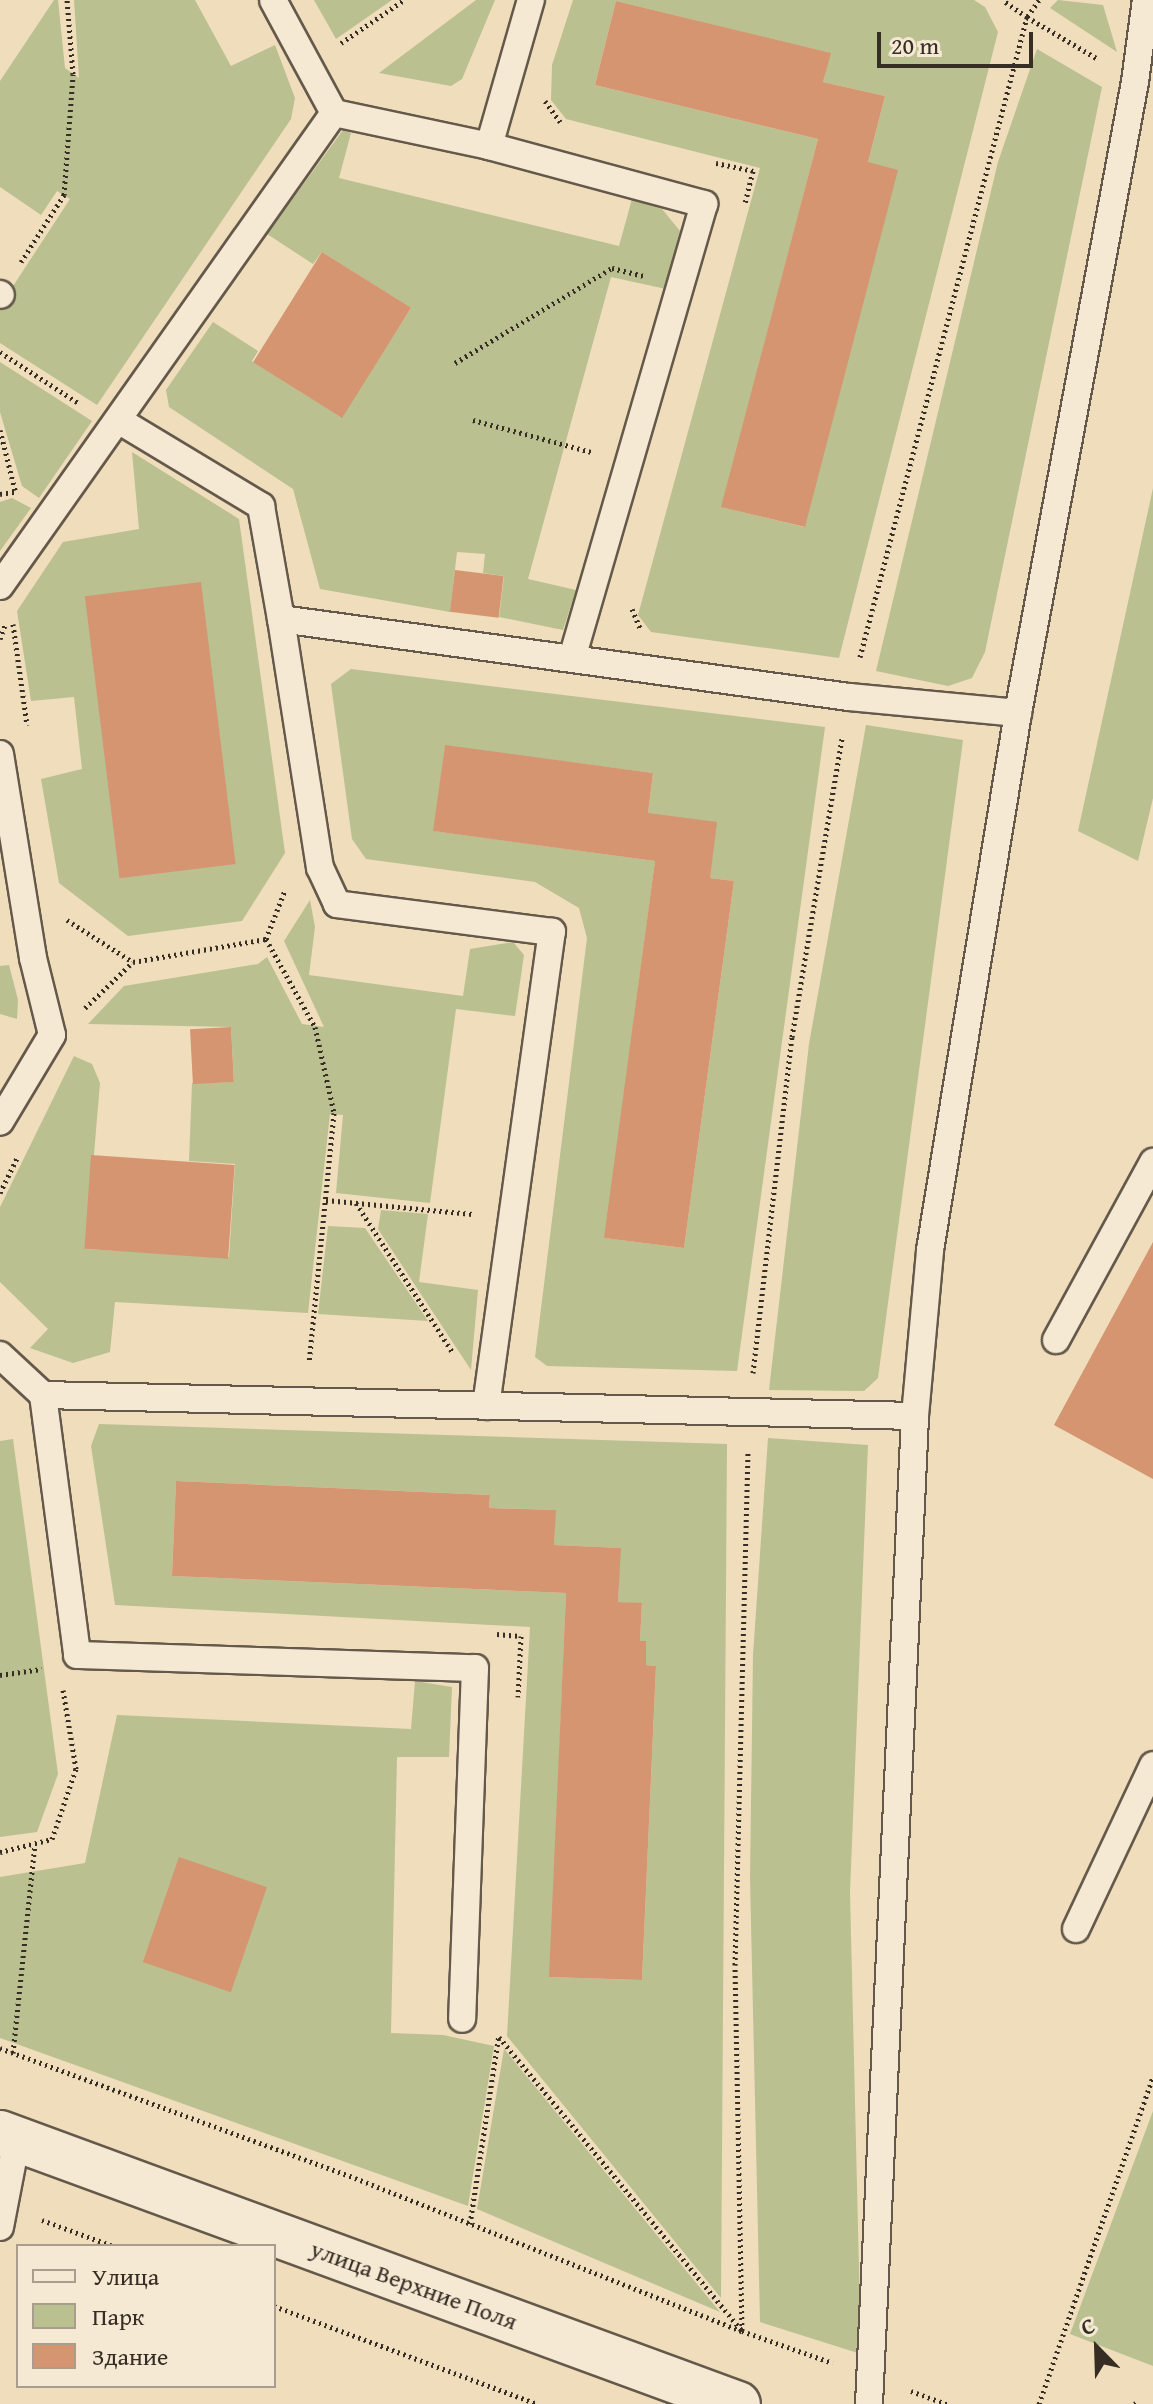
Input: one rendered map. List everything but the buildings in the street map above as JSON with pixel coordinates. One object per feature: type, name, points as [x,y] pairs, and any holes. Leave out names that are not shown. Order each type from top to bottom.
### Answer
[{"type":"street","name":"улица Верхние Поля","points":[[8,2136],[738,2404]]},
{"type":"lane","points":[[273,0],[311,64],[334,113]]},
{"type":"lane","points":[[489,146],[531,0]]},
{"type":"lane","points":[[869,2404],[915,1416],[930,1250],[1018,713],[1135,82],[1146,0]]},
{"type":"lane","points":[[334,113],[489,146],[704,204],[572,658]]},
{"type":"lane","points":[[5,597],[117,423],[334,113]]},
{"type":"lane","points":[[117,423],[261,506],[320,868],[337,904],[552,932],[486,1406]]},
{"type":"lane","points":[[281,619],[849,697],[1018,713]]},
{"type":"lane","points":[[0,754],[33,958],[52,1035],[0,1122]]},
{"type":"lane","points":[[1056,1340],[1153,1162]]},
{"type":"lane","points":[[0,1355],[43,1395],[77,1655],[475,1668],[462,2019]]},
{"type":"lane","points":[[43,1395],[915,1416]]},
{"type":"lane","points":[[1076,1929],[1153,1765]]},
{"type":"lane","points":[[2,2216],[8,2136]]},
{"type":"path","points":[[0,294],[64,195],[73,74],[67,0]]},
{"type":"path","points":[[311,64],[404,0]]},
{"type":"path","points":[[1039,0],[1027,17],[1135,82]]},
{"type":"path","points":[[455,363],[612,268],[681,285]]},
{"type":"path","points":[[0,352],[117,423]]},
{"type":"path","points":[[473,420],[628,462]]},
{"type":"path","points":[[0,430],[15,490]]},
{"type":"path","points":[[5,597],[27,729]]},
{"type":"path","points":[[266,939],[291,875]]},
{"type":"path","points":[[52,911],[133,962]]},
{"type":"path","points":[[76,1017],[133,962],[266,939]]},
{"type":"path","points":[[266,939],[315,1027],[334,1113],[305,1401]]},
{"type":"path","points":[[326,1200],[512,1218]]},
{"type":"path","points":[[356,1203],[486,1406]]},
{"type":"path","points":[[742,2331],[735,1965],[748,1412]]},
{"type":"path","points":[[0,1675],[58,1666]]},
{"type":"path","points":[[13,2053],[35,1845]]},
{"type":"path","points":[[470,2224],[499,2037],[742,2331]]},
{"type":"path","points":[[0,2048],[470,2224],[742,2331]]},
{"type":"path","points":[[1039,2404],[1153,2076]]},
{"type":"path","points":[[2,2216],[106,2244]]},
{"type":"path","points":[[276,2307],[538,2404]]},
{"type":"green space","points":[[54,0],[58,0],[65,68],[79,78],[74,0],[195,0],[231,66],[275,45],[295,98],[291,119],[97,405],[0,343],[0,306],[70,199],[57,191],[41,215],[0,187],[0,81]]},
{"type":"green space","points":[[314,0],[392,0],[336,39]]},
{"type":"green space","points":[[476,0],[495,0],[462,79],[451,86],[379,73]]},
{"type":"green space","points":[[573,0],[974,0],[985,7],[998,32],[839,658],[651,632],[638,615],[760,168],[566,119],[551,100],[552,65]],"holes":[[[616,1],[830,53],[823,82],[885,96],[868,162],[804,527],[722,507],[818,139],[595,85]]]},
{"type":"green space","points":[[1058,0],[1103,5],[1117,52],[1050,8]]},
{"type":"green space","points":[[1037,49],[1102,87],[985,652],[972,678],[948,686],[876,671],[998,162]]},
{"type":"green space","points":[[343,130],[351,133],[339,178],[619,246],[632,199],[662,209],[680,231],[666,289],[611,277],[528,579],[576,590],[563,630],[499,617],[504,576],[483,573],[485,554],[457,552],[450,612],[320,589],[293,489],[169,407],[166,390],[213,322],[258,351],[252,361],[341,417],[411,308],[322,252],[313,264],[267,234]]},
{"type":"green space","points":[[0,362],[92,421],[39,498],[22,486],[0,412]]},
{"type":"green space","points":[[132,452],[239,519],[285,853],[242,921],[128,936],[59,883],[41,779],[82,769],[74,697],[31,701],[17,611],[63,542],[139,529]]},
{"type":"green space","points":[[1153,488],[1153,798],[1138,861],[1078,831]]},
{"type":"green space","points":[[12,498],[31,508],[0,551],[0,502]]},
{"type":"green space","points":[[351,669],[825,727],[737,1371],[547,1366],[535,1357],[587,938],[579,908],[535,882],[366,859],[352,839],[331,684]],"holes":[[[445,746],[653,773],[648,813],[710,878],[734,881],[684,1248],[605,1238],[655,861],[434,831]]]},
{"type":"green space","points":[[866,725],[963,740],[878,1378],[864,1391],[769,1390],[809,1044]]},
{"type":"green space","points":[[310,900],[315,927],[309,975],[463,996],[470,949],[513,942],[524,955],[515,1016],[456,1009],[430,1203],[336,1193],[343,1115],[330,1114],[308,1313],[115,1302],[110,1352],[73,1363],[30,1348],[48,1329],[0,1282],[0,1207],[74,1056],[92,1064],[100,1083],[86,1249],[229,1257],[235,1164],[189,1161],[192,1083],[234,1082],[231,1027],[88,1024],[124,986],[258,964],[267,957],[302,1024],[324,1027],[284,941]]},
{"type":"green space","points":[[9,965],[18,1000],[17,1019],[0,1014],[0,966]]},
{"type":"green space","points":[[381,1210],[428,1214],[419,1282],[478,1290],[471,1370],[378,1229]]},
{"type":"green space","points":[[328,1226],[365,1228],[428,1321],[318,1314]]},
{"type":"green space","points":[[99,1424],[727,1444],[721,2298],[507,2036],[530,1627],[115,1605],[91,1446]],"holes":[[[176,1481],[490,1495],[489,1508],[555,1510],[554,1545],[620,1548],[618,1602],[642,1604],[640,1641],[646,1641],[646,1665],[656,1666],[642,1980],[550,1977],[566,1593],[172,1576]]]},
{"type":"green space","points":[[768,1438],[868,1445],[850,1892],[861,2354],[760,2322],[750,1878],[753,1655]]},
{"type":"green space","points":[[13,1439],[58,1774],[37,1832],[0,1837],[0,1441]]},
{"type":"green space","points":[[415,1681],[452,1687],[449,1757],[397,1757],[391,2033],[443,2035],[494,2046],[468,2206],[0,2038],[0,1877],[85,1863],[117,1715],[411,1729]]},
{"type":"green space","points":[[504,2049],[720,2312],[477,2209]]},
{"type":"green space","points":[[1153,2111],[1153,2366],[1070,2334]]}]
